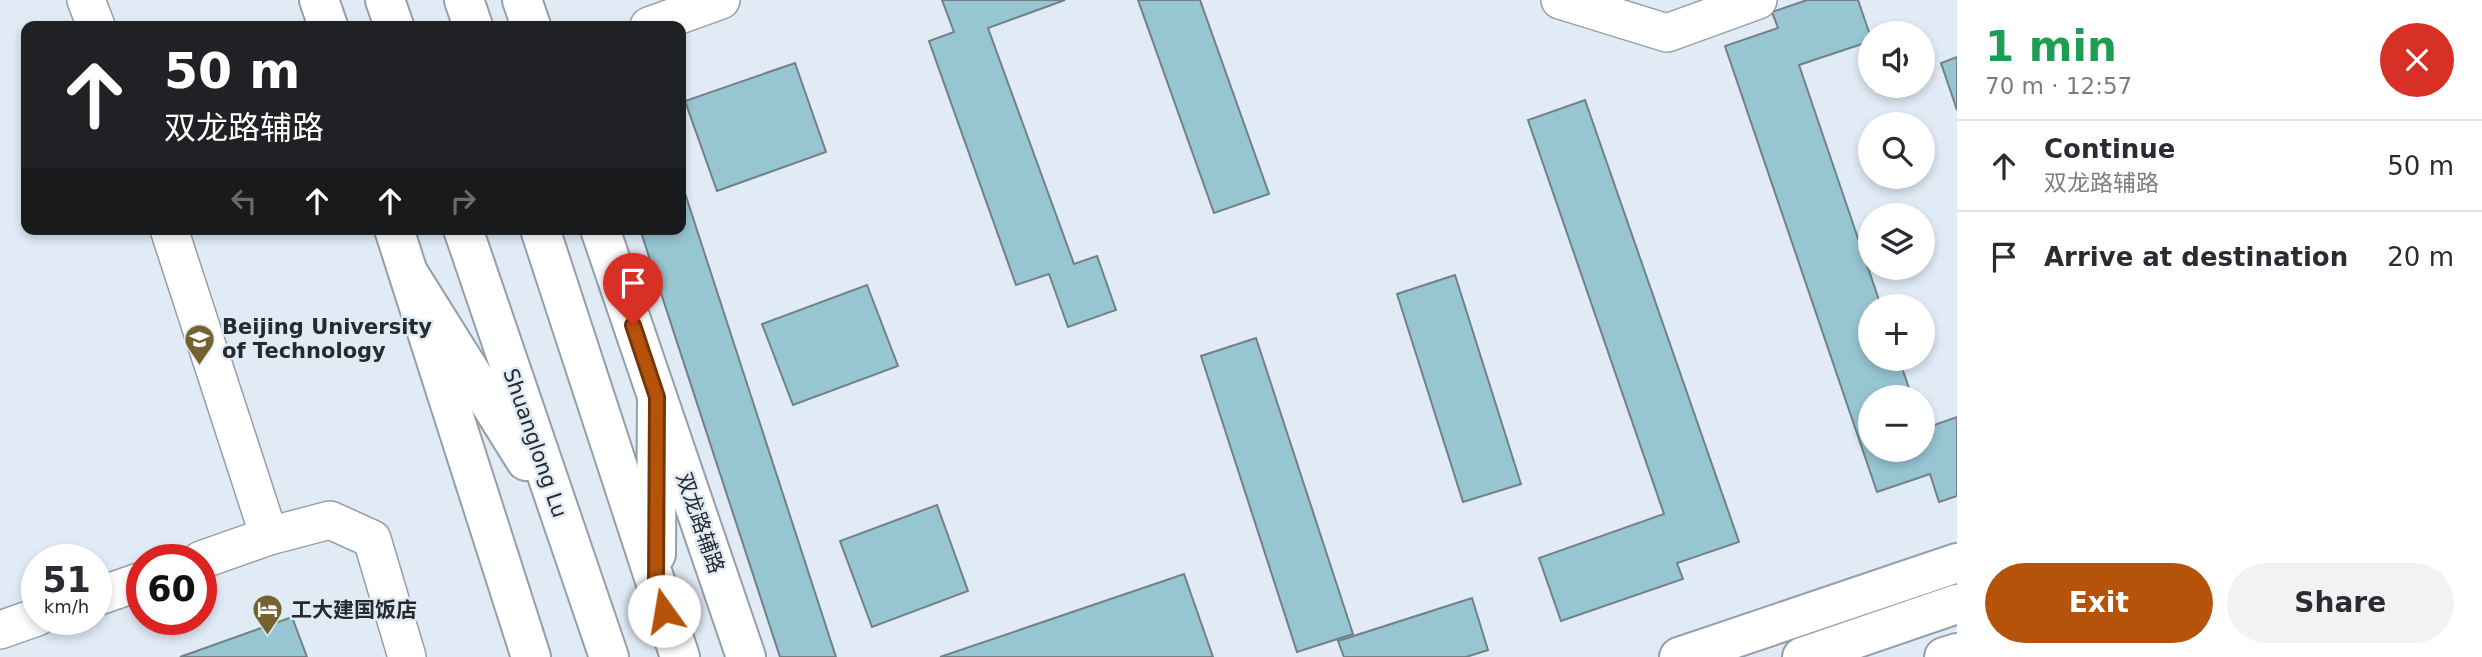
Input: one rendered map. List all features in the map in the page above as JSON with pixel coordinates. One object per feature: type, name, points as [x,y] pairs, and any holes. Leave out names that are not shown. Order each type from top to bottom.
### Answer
[{"type":"main road","points":[[320,0],[326,21]]},
{"type":"main road","points":[[385,0],[392,21]]},
{"type":"main road","points":[[464,0],[471,21]]},
{"type":"main road","points":[[522,0],[529,21]]},
{"type":"main road","points":[[396,235],[531,657]]},
{"type":"main road","name":"Shuanglong Lu","points":[[465,235],[609,657]]},
{"type":"main road","points":[[542,235],[680,657]]},
{"type":"main road","name":"双龙路辅路","points":[[602,235],[746,657]]},
{"type":"main road","points":[[409,274],[560,516]]},
{"type":"main road","points":[[656,587],[657,397]]},
{"type":"main road","points":[[1679,657],[1957,563]]},
{"type":"main road","points":[[1802,657],[1957,604]]},
{"type":"main road","points":[[1944,657],[1957,653]]},
{"type":"street","points":[[86,0],[94,21]]},
{"type":"street","points":[[663,21],[721,0]]},
{"type":"street","points":[[1560,0],[1667,33],[1758,0]]},
{"type":"street","points":[[171,235],[269,536]]},
{"type":"street","points":[[217,554],[269,536],[330,520],[372,539],[407,657]]},
{"type":"street","points":[[1845,601],[1857,639]]},
{"type":"street","points":[[0,630],[21,623]]},
{"type":"building","points":[[942,0],[1065,0],[988,28],[1074,264],[1097,256],[1116,310],[1068,327],[1049,274],[1016,285],[929,41],[954,32]]},
{"type":"building","points":[[1138,0],[1200,0],[1269,194],[1214,213]]},
{"type":"building","points":[[1807,0],[1858,0],[1865,21],[1858,21],[1858,45],[1799,65],[1858,238],[1858,280],[1872,280],[1877,294],[1858,294],[1858,371],[1903,371],[1908,385],[1858,385],[1858,436],[1725,46],[1778,28],[1772,12]]},
{"type":"building","points":[[1957,57],[1957,110],[1941,63]]},
{"type":"building","points":[[795,63],[826,152],[717,191],[686,101]]},
{"type":"building","points":[[1585,100],[1739,542],[1677,563],[1683,579],[1561,621],[1539,558],[1664,514],[1528,120]]},
{"type":"building","points":[[686,196],[836,657],[780,657],[642,235],[686,235]]},
{"type":"building","points":[[1455,275],[1521,484],[1463,502],[1397,294]]},
{"type":"building","points":[[867,285],[898,366],[793,405],[762,324]]},
{"type":"building","points":[[1256,338],[1353,634],[1297,652],[1201,356]]},
{"type":"building","points":[[1957,417],[1957,496],[1939,502],[1930,474],[1877,492],[1867,462],[1935,462],[1935,425]]},
{"type":"building","points":[[937,505],[968,591],[872,627],[840,541]]},
{"type":"building","points":[[1184,574],[1213,657],[940,657]]},
{"type":"building","points":[[1472,598],[1488,650],[1466,657],[1344,657],[1338,641]]},
{"type":"building","name":"工大建国饭店","points":[[292,617],[307,657],[180,657]]},
{"type":"place","name":"Beijing University of Technology","points":[[199,366]]},
{"type":"place","name":"工大建国饭店","points":[[268,637]]},
{"type":"route","points":[[633,325],[657,397],[656,587],[664,611]]}]
